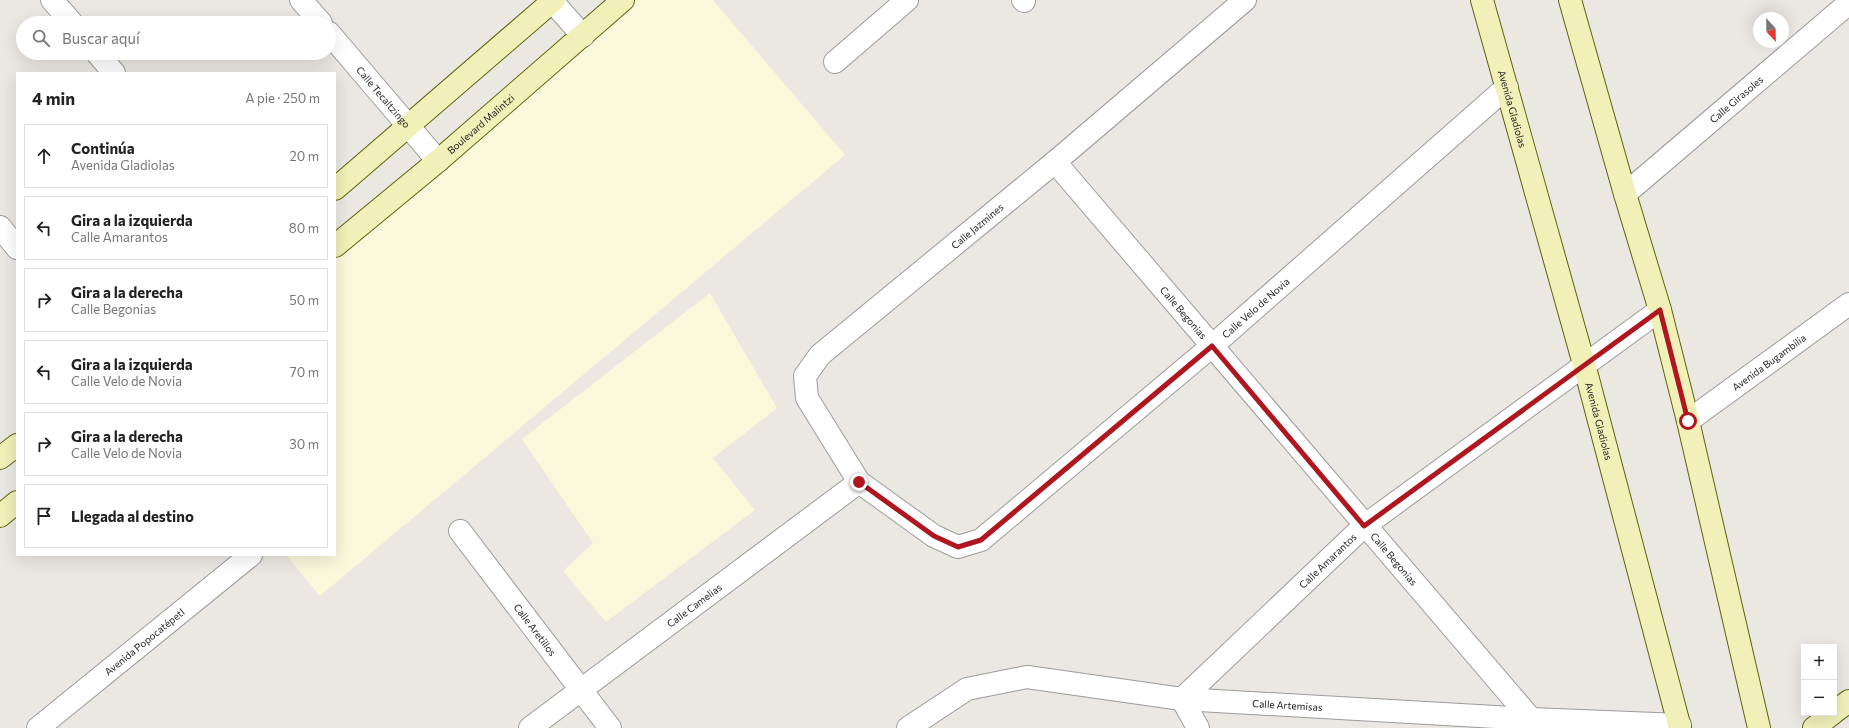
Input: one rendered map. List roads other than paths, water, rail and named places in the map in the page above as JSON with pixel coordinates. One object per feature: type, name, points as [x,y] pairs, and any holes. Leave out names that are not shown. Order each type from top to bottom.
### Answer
[{"type":"street","points":[[52,0],[66,16]]},
{"type":"street","points":[[302,0],[315,16]]},
{"type":"street","name":"Boulevard Malintzi","points":[[336,245],[438,161],[624,0]]},
{"type":"street","points":[[836,62],[907,0]]},
{"type":"street","name":"Calle Jazmines","points":[[859,482],[807,398],[805,376],[820,355],[1055,162],[1245,0]]},
{"type":"street","name":"Avenida Gladiolas","points":[[1482,0],[1584,364],[1680,727]]},
{"type":"street","points":[[1570,0],[1625,194],[1660,310],[1688,421],[1759,728]]},
{"type":"street","points":[[336,188],[552,1],[583,36]]},
{"type":"street","name":"Calle Girasoles","points":[[1625,194],[1847,4]]},
{"type":"street","name":"Calle Tecaltzingo","points":[[336,41],[438,161]]},
{"type":"street","points":[[103,60],[113,72]]},
{"type":"street","name":"Calle Velo de Novia","points":[[859,482],[934,536],[958,547],[981,540],[1212,346],[1507,87]]},
{"type":"street","name":"Calle Begonias","points":[[1055,162],[1364,526],[1531,719]]},
{"type":"street","points":[[0,227],[16,247]]},
{"type":"street","name":"Avenida Bugambilia","points":[[1688,421],[1849,304]]},
{"type":"street","name":"Calle Amarantos","points":[[1182,699],[1364,526],[1660,310]]},
{"type":"street","points":[[0,458],[16,446]]},
{"type":"street","name":"Calle Camelias","points":[[530,728],[859,482]]},
{"type":"street","points":[[0,516],[16,503]]},
{"type":"street","name":"Calle Aretillos","points":[[460,532],[610,728]]},
{"type":"street","name":"Avenida Popocatépetl","points":[[38,728],[250,556]]},
{"type":"street","name":"Calle Artemisas","points":[[908,728],[967,689],[1027,677],[1182,699],[1680,727]]},
{"type":"street","points":[[1182,699],[1198,728]]},
{"type":"street","points":[[1837,710],[1849,700]]},
{"type":"street","points":[[1814,728],[1829,716]]}]
